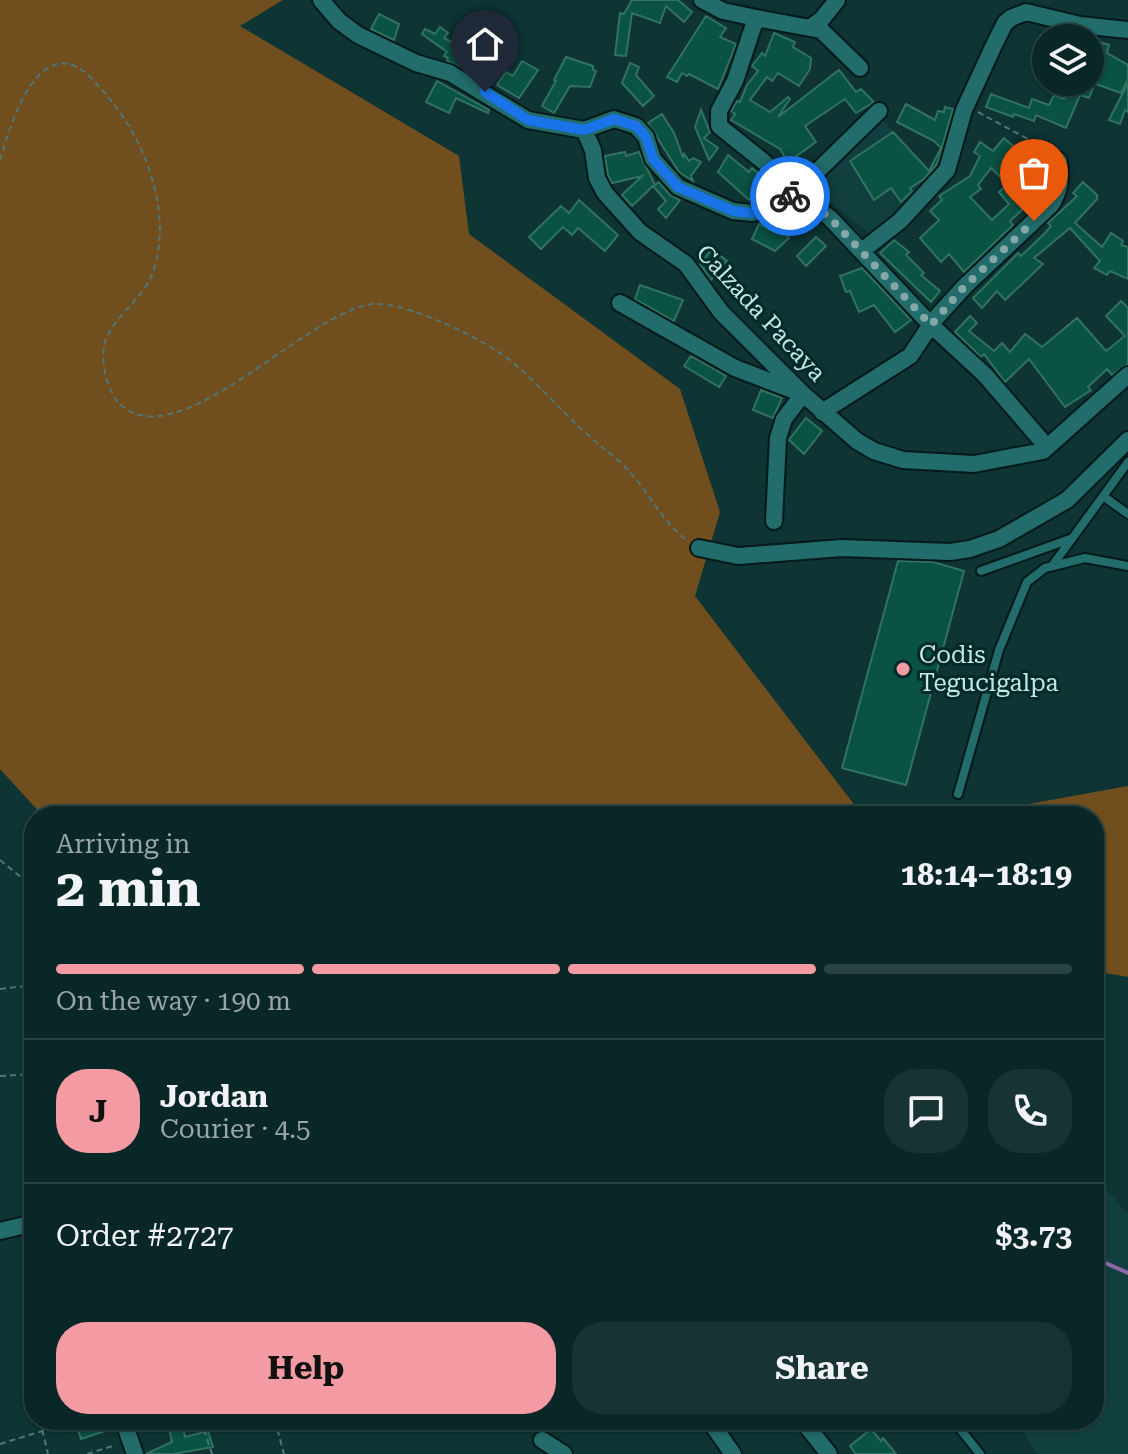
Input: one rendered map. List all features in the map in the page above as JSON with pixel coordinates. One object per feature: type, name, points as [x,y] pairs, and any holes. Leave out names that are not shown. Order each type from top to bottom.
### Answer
[{"type":"street","points":[[321,0],[339,21],[358,35],[416,63],[450,73],[528,120],[584,130],[614,119],[636,126],[646,137],[653,159],[678,187],[733,211],[752,213],[796,192],[879,111]]},
{"type":"street","points":[[702,0],[723,11],[821,30],[860,68]]},
{"type":"street","points":[[810,28],[837,0]]},
{"type":"street","points":[[863,250],[900,221],[947,170],[966,105],[1005,23],[1026,12],[1080,25],[1128,30]]},
{"type":"street","points":[[756,18],[735,81],[719,111],[719,126],[830,218],[863,250],[931,325],[985,375],[1047,447]]},
{"type":"street","name":"Calzada Pacaya","points":[[584,130],[593,150],[597,178],[605,193],[640,232],[686,264],[721,312],[803,394],[857,441],[874,451],[903,460],[974,464],[1043,451],[1128,375]]},
{"type":"street","points":[[822,412],[910,356],[931,325],[965,286],[1051,205],[1059,193],[1059,161]]},
{"type":"street","points":[[620,303],[735,368],[803,394],[784,419],[778,438],[774,521]]},
{"type":"street","points":[[699,548],[738,556],[842,548],[950,552],[970,549],[999,539],[1067,500],[1128,440]]},
{"type":"street","points":[[0,1231],[24,1225]]},
{"type":"street","points":[[716,1430],[733,1454]]},
{"type":"street","points":[[810,1430],[829,1454]]},
{"type":"street","points":[[542,1440],[564,1454]]},
{"type":"lane","points":[[1052,566],[1128,462]]},
{"type":"lane","points":[[1103,496],[1128,514]]},
{"type":"lane","points":[[981,571],[1072,538]]},
{"type":"lane","points":[[958,794],[999,650],[1027,582],[1045,568],[1085,558],[1128,566]]},
{"type":"lane","points":[[961,1430],[980,1454]]},
{"type":"path","points":[[0,160],[22,97],[29,86],[52,67],[67,64],[88,75],[108,96],[132,134],[153,185],[159,240],[151,276],[106,339],[103,357],[106,374],[112,393],[122,406],[153,417],[177,414],[219,394],[336,318],[365,305],[389,304],[415,311],[503,355],[629,471],[674,531],[699,548]]},
{"type":"path","points":[[966,105],[1049,151],[1059,161]]},
{"type":"path","points":[[0,860],[24,880]]},
{"type":"path","points":[[0,989],[24,986]]},
{"type":"path","points":[[0,1076],[24,1075]]},
{"type":"path","points":[[0,1444],[49,1430]]},
{"type":"path","points":[[204,1430],[212,1454]]},
{"type":"path","points":[[278,1430],[284,1454]]},
{"type":"path","points":[[43,1432],[48,1454]]},
{"type":"path","points":[[87,1454],[129,1437]]},
{"type":"shaded area","points":[[0,0],[283,0],[240,26],[459,156],[469,234],[680,389],[720,512],[695,596],[855,806],[34,806],[0,769]]},
{"type":"shaded area","points":[[876,113],[936,176],[873,237],[805,182]]},
{"type":"shaded area","points":[[1128,786],[1128,977],[1104,973],[1104,806],[1018,806]]},
{"type":"shaded area","points":[[1104,1187],[1128,1214],[1128,1454],[1037,1454],[1023,1430],[1104,1430]]},
{"type":"building","points":[[632,0],[678,0],[692,12],[684,22],[666,6],[660,23],[632,13],[626,56],[615,55],[620,13],[624,14]]},
{"type":"building","points":[[379,14],[399,24],[394,40],[371,29]]},
{"type":"building","points":[[706,16],[726,28],[720,37],[736,44],[718,89],[689,74],[682,73],[677,82],[667,77]]},
{"type":"building","points":[[440,27],[448,33],[444,38],[478,56],[469,72],[447,61],[448,58],[444,56],[447,52],[422,34],[425,29],[435,34]]},
{"type":"building","points":[[774,33],[795,42],[793,47],[811,58],[810,69],[799,86],[778,73],[772,81],[767,77],[750,100],[770,112],[788,97],[790,99],[778,117],[839,70],[856,92],[861,89],[874,102],[856,113],[845,99],[805,126],[816,142],[788,162],[780,149],[731,120],[735,114],[731,111],[737,101],[740,102],[747,85],[758,71],[752,66],[762,53],[765,56]]},
{"type":"building","points":[[1104,43],[1109,45],[1107,53],[1128,65],[1128,79],[1121,93],[1104,87]]},
{"type":"building","points":[[566,57],[593,66],[596,71],[590,87],[570,86],[554,113],[542,106]]},
{"type":"building","points":[[522,61],[538,70],[519,98],[497,85],[506,72],[513,76]]},
{"type":"building","points":[[630,63],[639,67],[636,75],[654,96],[643,106],[622,83]]},
{"type":"building","points":[[437,81],[489,110],[488,113],[456,98],[449,113],[426,102]]},
{"type":"building","points":[[1128,83],[1128,112],[1125,110],[1120,124],[1109,120]]},
{"type":"building","points":[[991,94],[1029,108],[1032,99],[1049,105],[1054,96],[1064,99],[1065,96],[1080,96],[1066,128],[1036,115],[1034,121],[986,107]]},
{"type":"building","points":[[906,104],[935,120],[938,111],[944,112],[945,107],[953,109],[937,164],[924,179],[910,188],[912,191],[901,202],[891,188],[874,200],[850,161],[893,132],[929,171],[941,148],[934,141],[897,122]]},
{"type":"building","points":[[701,110],[710,132],[704,138],[718,148],[709,160],[695,127]]},
{"type":"building","points":[[662,114],[674,133],[683,157],[684,154],[689,161],[693,158],[701,162],[691,176],[693,181],[679,172],[648,123]]},
{"type":"building","points":[[1004,138],[1027,158],[1014,171],[1027,184],[1045,168],[1049,178],[1035,191],[1037,196],[1010,221],[1013,225],[964,272],[949,254],[941,262],[920,238],[939,220],[930,211],[942,200],[939,196],[970,176],[980,156],[974,152],[980,142],[993,151]],"holes":[[[991,168],[1008,184],[999,192],[1009,204],[992,220],[970,197],[981,189],[978,185]]]},
{"type":"building","points":[[625,152],[626,156],[639,152],[655,185],[659,182],[670,195],[680,200],[666,218],[658,209],[666,201],[653,186],[632,206],[622,195],[642,176],[612,183],[605,156]]},
{"type":"building","points":[[728,155],[749,172],[752,168],[769,182],[757,197],[753,194],[749,200],[718,172]]},
{"type":"building","points":[[1083,182],[1097,195],[1097,199],[1075,223],[1102,247],[1111,233],[1123,241],[1121,245],[1128,247],[1128,279],[1110,271],[1107,275],[1094,268],[1100,261],[1070,228],[1034,258],[1043,264],[1005,300],[997,291],[982,308],[973,298],[1018,253],[1021,256],[1045,233],[1051,226],[1048,223],[1077,196],[1073,193]]},
{"type":"building","points":[[579,200],[618,235],[605,251],[578,228],[572,235],[563,227],[541,249],[529,237],[561,206],[569,213]]},
{"type":"building","points":[[759,224],[778,233],[781,230],[789,238],[775,251],[752,239]]},
{"type":"building","points":[[816,237],[826,246],[806,266],[797,256]]},
{"type":"building","points":[[894,240],[909,252],[906,255],[924,273],[921,275],[940,291],[931,302],[880,253]]},
{"type":"building","points":[[712,249],[727,261],[711,280],[700,264]]},
{"type":"building","points":[[862,268],[911,320],[895,332],[874,305],[859,312],[850,291],[846,292],[840,276]]},
{"type":"building","points":[[640,285],[683,300],[674,321],[635,299]]},
{"type":"building","points":[[1121,301],[1128,308],[1128,364],[1112,375],[1107,369],[1088,387],[1091,390],[1065,407],[1029,359],[1005,382],[984,354],[981,357],[955,332],[970,316],[977,323],[969,331],[994,351],[1002,343],[1010,352],[1025,334],[1042,347],[1077,318],[1106,351],[1125,336],[1106,316]]},
{"type":"building","points":[[691,356],[726,376],[719,387],[684,366]]},
{"type":"building","points":[[761,390],[782,398],[773,418],[753,410]]},
{"type":"building","points":[[806,418],[822,431],[804,454],[789,440]]},
{"type":"building","name":"Codis Tegucigalpa","points":[[898,561],[933,562],[964,571],[906,785],[842,768]]},
{"type":"building","points":[[78,1430],[108,1430],[81,1439]]},
{"type":"building","points":[[169,1430],[184,1430],[185,1437],[208,1431],[213,1447],[173,1454],[146,1454],[172,1442]]},
{"type":"building","points":[[872,1430],[896,1454],[856,1454],[850,1446]]},
{"type":"waterway","points":[[1104,1262],[1128,1273]]},
{"type":"way so far","points":[[790,196],[796,192],[830,218],[931,325],[965,286],[1034,221]]},
{"type":"place","name":"Codis Tegucigalpa","points":[[903,669]]},
{"type":"route","points":[[485,92],[528,120],[584,130],[614,119],[636,126],[646,137],[653,159],[678,187],[733,211],[752,213],[790,196]]}]
